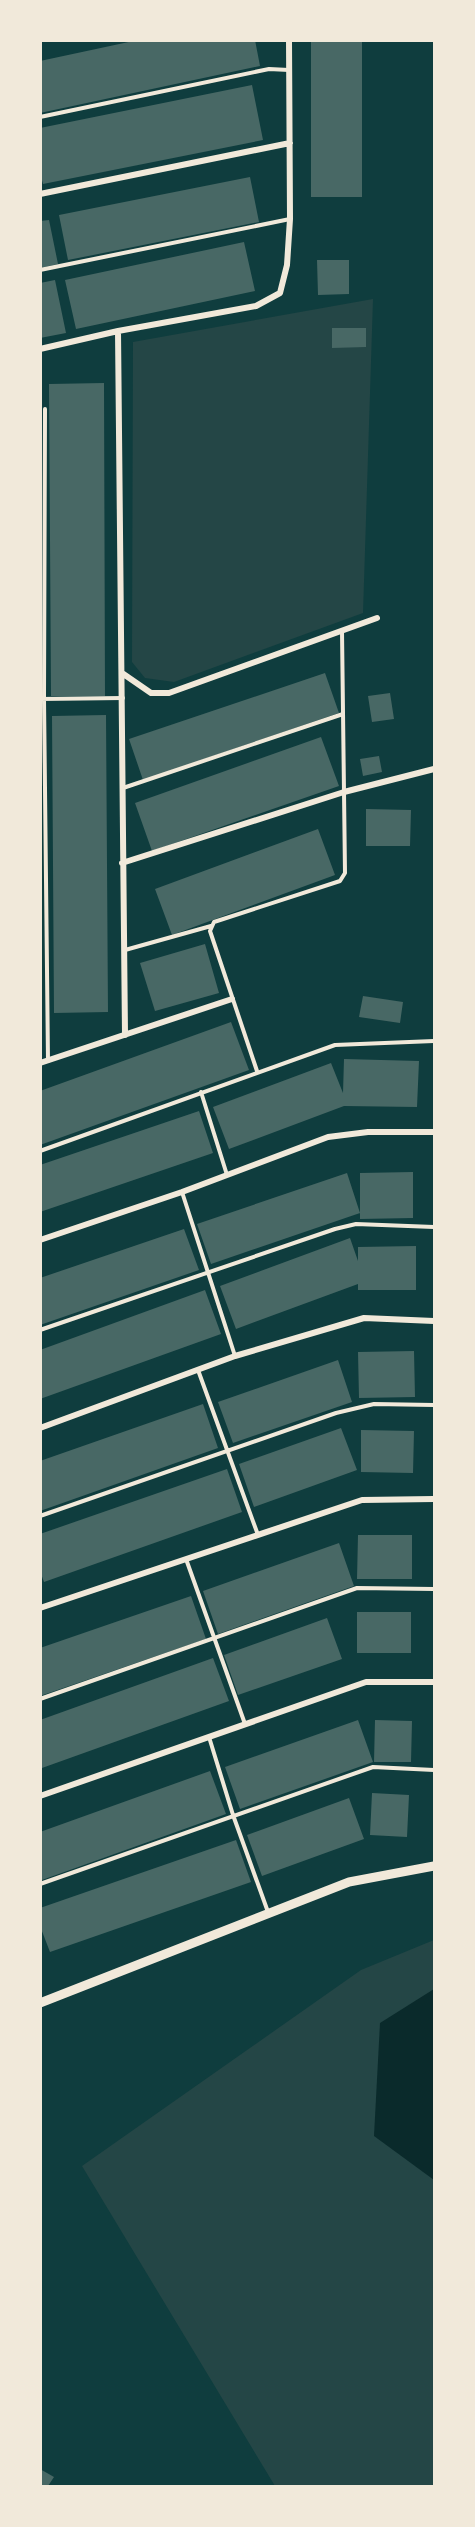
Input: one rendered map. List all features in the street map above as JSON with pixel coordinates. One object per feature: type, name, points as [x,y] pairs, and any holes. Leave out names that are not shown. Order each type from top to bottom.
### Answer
[{"type":"street","points":[[40,349],[118,331],[256,306],[279,293],[287,265],[290,219],[289,40]]},
{"type":"street","points":[[40,194],[290,143]]},
{"type":"street","points":[[118,331],[125,1035]]},
{"type":"street","points":[[122,673],[151,693],[169,693],[377,618]]},
{"type":"street","points":[[122,862],[344,792],[435,769]]},
{"type":"street","points":[[44,1062],[232,999]]},
{"type":"street","points":[[40,1240],[182,1192],[328,1137],[368,1132],[435,1132]]},
{"type":"street","points":[[40,1428],[235,1356],[364,1318],[435,1321]]},
{"type":"street","points":[[40,1608],[362,1500],[435,1499]]},
{"type":"street","points":[[40,1796],[366,1682],[435,1682]]},
{"type":"street","points":[[40,2003],[349,1882],[435,1866]]},
{"type":"lane","points":[[40,117],[269,69],[290,70]]},
{"type":"lane","points":[[40,270],[290,219]]},
{"type":"lane","points":[[44,1062],[42,699],[45,408]]},
{"type":"lane","points":[[125,950],[211,926],[214,922],[340,881],[345,873],[342,630]]},
{"type":"lane","points":[[42,699],[123,698]]},
{"type":"lane","points":[[122,789],[343,714]]},
{"type":"lane","points":[[211,926],[210,931],[257,1071]]},
{"type":"lane","points":[[40,1151],[257,1071],[335,1045],[435,1041]]},
{"type":"lane","points":[[201,1092],[227,1175]]},
{"type":"lane","points":[[182,1192],[235,1356]]},
{"type":"lane","points":[[40,1330],[335,1229],[356,1224],[435,1227]]},
{"type":"lane","points":[[198,1370],[258,1535]]},
{"type":"lane","points":[[40,1516],[336,1413],[374,1404],[435,1405]]},
{"type":"lane","points":[[186,1559],[245,1724]]},
{"type":"lane","points":[[40,1699],[357,1588],[435,1589]]},
{"type":"lane","points":[[208,1737],[268,1913]]},
{"type":"lane","points":[[40,1884],[373,1767],[435,1770]]},
{"type":"shaded area","points":[[373,299],[363,613],[174,682],[145,678],[132,662],[133,342]]},
{"type":"shaded area","points":[[434,1940],[434,2486],[275,2486],[82,2166],[361,1970]]},
{"type":"shaded area","points":[[434,1989],[434,2180],[374,2136],[380,2023]]},
{"type":"building","points":[[138,40],[255,40],[260,66],[40,113],[40,61]]},
{"type":"building","points":[[311,40],[362,40],[362,197],[311,197]]},
{"type":"building","points":[[252,85],[263,140],[43,184],[40,173],[40,128]]},
{"type":"building","points":[[250,177],[259,222],[68,260],[59,215]]},
{"type":"building","points":[[49,220],[58,264],[40,268],[40,221]]},
{"type":"building","points":[[244,242],[255,291],[76,329],[65,280]]},
{"type":"building","points":[[317,260],[349,260],[349,294],[318,295]]},
{"type":"building","points":[[55,280],[66,333],[40,338],[40,283]]},
{"type":"building","points":[[332,328],[366,328],[366,347],[332,348]]},
{"type":"building","points":[[104,383],[105,696],[51,696],[49,384]]},
{"type":"building","points":[[325,673],[339,713],[143,780],[129,739]]},
{"type":"building","points":[[390,693],[394,719],[372,722],[368,696]]},
{"type":"building","points":[[106,715],[108,1012],[54,1013],[52,716]]},
{"type":"building","points":[[321,737],[339,786],[152,851],[135,803]]},
{"type":"building","points":[[379,756],[382,772],[363,776],[360,759]]},
{"type":"building","points":[[366,809],[411,810],[410,846],[366,846]]},
{"type":"building","points":[[318,829],[335,875],[172,935],[155,889]]},
{"type":"building","points":[[205,944],[219,993],[155,1011],[140,963]]},
{"type":"building","points":[[363,996],[403,1002],[400,1023],[359,1017]]},
{"type":"building","points":[[231,1022],[249,1070],[40,1145],[40,1091]]},
{"type":"building","points":[[344,1059],[419,1061],[417,1107],[344,1106],[229,1149],[213,1107],[331,1063],[343,1093]]},
{"type":"building","points":[[199,1111],[213,1153],[40,1212],[40,1165]]},
{"type":"building","points":[[413,1172],[413,1218],[360,1219],[360,1173]]},
{"type":"building","points":[[347,1173],[360,1213],[211,1264],[197,1224]]},
{"type":"building","points":[[184,1229],[199,1270],[40,1325],[40,1278]]},
{"type":"building","points":[[350,1238],[358,1261],[358,1247],[416,1246],[416,1290],[358,1290],[358,1284],[236,1329],[220,1286]]},
{"type":"building","points":[[205,1290],[221,1334],[40,1399],[40,1350]]},
{"type":"building","points":[[414,1351],[415,1397],[359,1398],[358,1352]]},
{"type":"building","points":[[338,1360],[352,1402],[233,1443],[218,1402]]},
{"type":"building","points":[[203,1404],[218,1448],[40,1511],[40,1461]]},
{"type":"building","points":[[341,1428],[357,1470],[254,1507],[239,1464]]},
{"type":"building","points":[[361,1430],[414,1431],[413,1473],[361,1472]]},
{"type":"building","points":[[227,1469],[242,1512],[44,1582],[40,1571],[40,1534]]},
{"type":"building","points":[[358,1535],[412,1535],[412,1579],[357,1579]]},
{"type":"building","points":[[339,1543],[354,1586],[218,1634],[203,1591]]},
{"type":"building","points":[[191,1596],[206,1639],[40,1696],[40,1648]]},
{"type":"building","points":[[357,1612],[411,1612],[411,1653],[357,1653]]},
{"type":"building","points":[[327,1618],[342,1659],[238,1695],[224,1655]]},
{"type":"building","points":[[213,1658],[229,1701],[42,1768],[40,1720]]},
{"type":"building","points":[[358,1720],[373,1762],[240,1809],[225,1767]]},
{"type":"building","points":[[375,1720],[412,1721],[411,1762],[374,1762]]},
{"type":"building","points":[[210,1771],[226,1814],[42,1880],[40,1832]]},
{"type":"building","points":[[372,1793],[409,1795],[407,1837],[370,1835]]},
{"type":"building","points":[[349,1798],[364,1839],[262,1876],[247,1835]]},
{"type":"building","points":[[236,1840],[251,1882],[50,1952],[40,1926],[40,1908]]},
{"type":"building","points":[[40,2469],[54,2477],[48,2486],[40,2486]]}]
